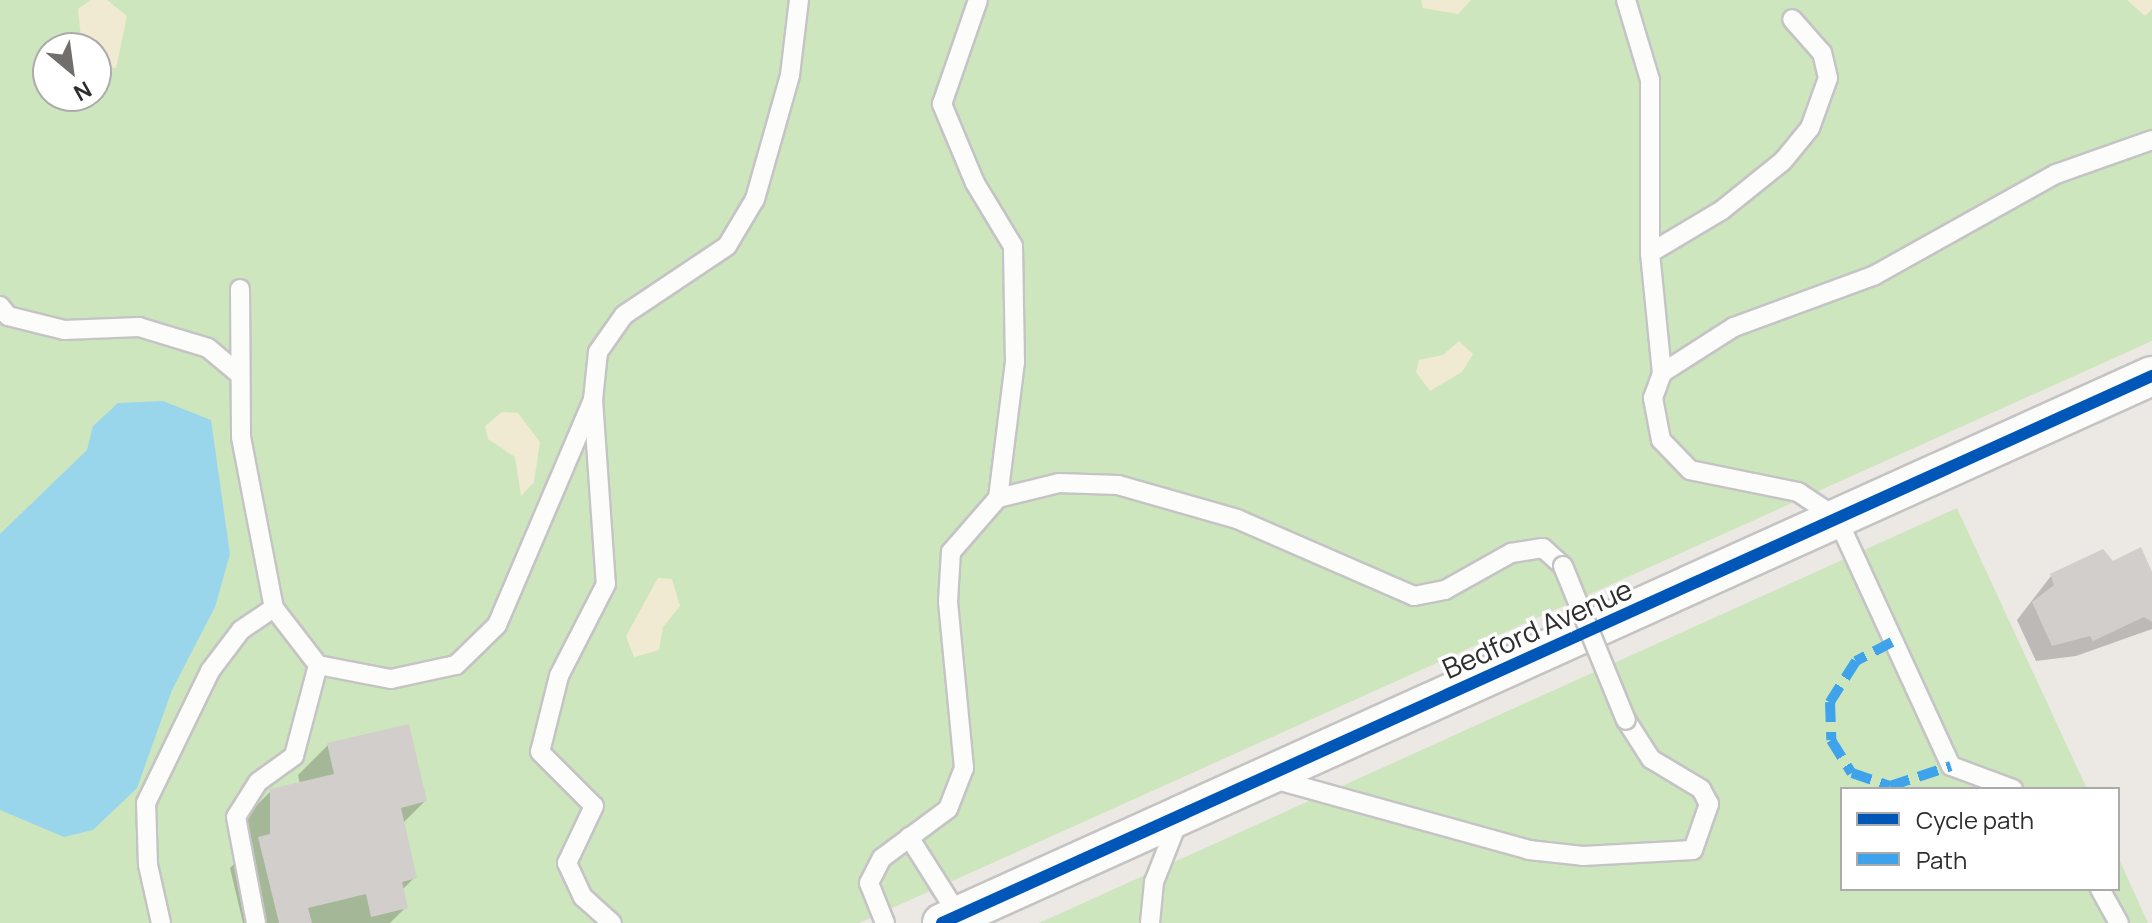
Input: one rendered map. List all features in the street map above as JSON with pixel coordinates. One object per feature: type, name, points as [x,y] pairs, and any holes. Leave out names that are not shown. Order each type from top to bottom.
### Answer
[{"type":"street","name":"Bedford Avenue","points":[[950,919],[2152,376]]},
{"type":"lane","points":[[612,923],[583,897],[567,863],[594,806],[540,752],[559,676],[606,584],[593,400],[598,352],[624,315],[727,246],[755,199],[790,75],[799,0]]},
{"type":"lane","points":[[885,923],[869,883],[882,858],[948,809],[964,768],[948,602],[951,552],[998,498],[1015,362],[1013,246],[975,183],[942,104],[978,0]]},
{"type":"lane","points":[[1626,0],[1650,80],[1650,253],[1662,373],[1653,398],[1661,440],[1690,470],[1798,492],[1837,518],[1951,766],[2008,787]]},
{"type":"lane","points":[[1650,253],[1722,210],[1783,161],[1810,128],[1828,78],[1822,53],[1792,19]]},
{"type":"lane","points":[[1662,373],[1734,327],[1875,275],[2056,174],[2152,140]]},
{"type":"lane","points":[[240,289],[241,437],[274,608],[318,665],[391,679],[456,665],[487,635],[593,400]]},
{"type":"lane","points":[[0,306],[8,316],[64,330],[139,327],[208,348],[239,374]]},
{"type":"lane","points":[[998,498],[1059,483],[1118,485],[1237,519],[1414,596],[1445,590],[1511,553],[1543,548],[1563,566],[1626,720],[1651,759],[1701,789],[1709,804],[1693,850],[1583,856],[1529,850],[1267,777]]},
{"type":"lane","points":[[161,923],[148,865],[146,803],[210,671],[241,630],[274,608]]},
{"type":"lane","points":[[256,923],[236,817],[258,782],[294,756],[318,665]]},
{"type":"lane","points":[[1150,923],[1154,882],[1180,816]]},
{"type":"lane","points":[[909,837],[950,919]]},
{"type":"lane","points":[[2101,891],[2119,923]]},
{"type":"green space","points":[[0,0],[2152,0],[2152,341],[859,923],[0,923]]},
{"type":"green space","points":[[1957,508],[2086,787],[1840,787],[1840,891],[2120,891],[2120,861],[2148,923],[1039,923]]},
{"type":"sand","points":[[91,0],[107,0],[127,16],[116,68],[112,68],[112,32],[80,32],[78,9]]},
{"type":"sand","points":[[1421,0],[1471,0],[1458,14],[1423,8]]},
{"type":"sand","points":[[2127,0],[2152,0],[2152,9],[2145,16]]},
{"type":"sand","points":[[1459,341],[1473,354],[1462,372],[1430,391],[1416,372],[1419,360],[1443,355]]},
{"type":"sand","points":[[502,412],[518,413],[540,442],[534,482],[521,496],[515,457],[488,439],[485,426]]},
{"type":"sand","points":[[658,578],[672,579],[680,606],[663,627],[659,650],[634,657],[626,636]]},
{"type":"water","points":[[163,401],[211,420],[230,554],[215,607],[172,690],[137,788],[93,830],[64,837],[0,810],[0,534],[87,450],[93,426],[118,403]]},
{"type":"building","points":[[2141,547],[2152,572],[2152,622],[2144,617],[2093,641],[2090,636],[2052,646],[2032,602],[2054,585],[2050,574],[2103,549],[2113,561]]},
{"type":"building","points":[[409,724],[427,801],[401,808],[417,878],[402,882],[408,908],[371,917],[366,894],[308,908],[312,923],[279,923],[258,837],[270,834],[270,789],[334,774],[327,743]]},
{"type":"marked path","points":[[1892,642],[1856,661],[1830,702],[1831,740],[1852,773],[1890,786],[1951,766]]},
{"type":"cycle path","points":[[942,923],[2152,376]]}]
